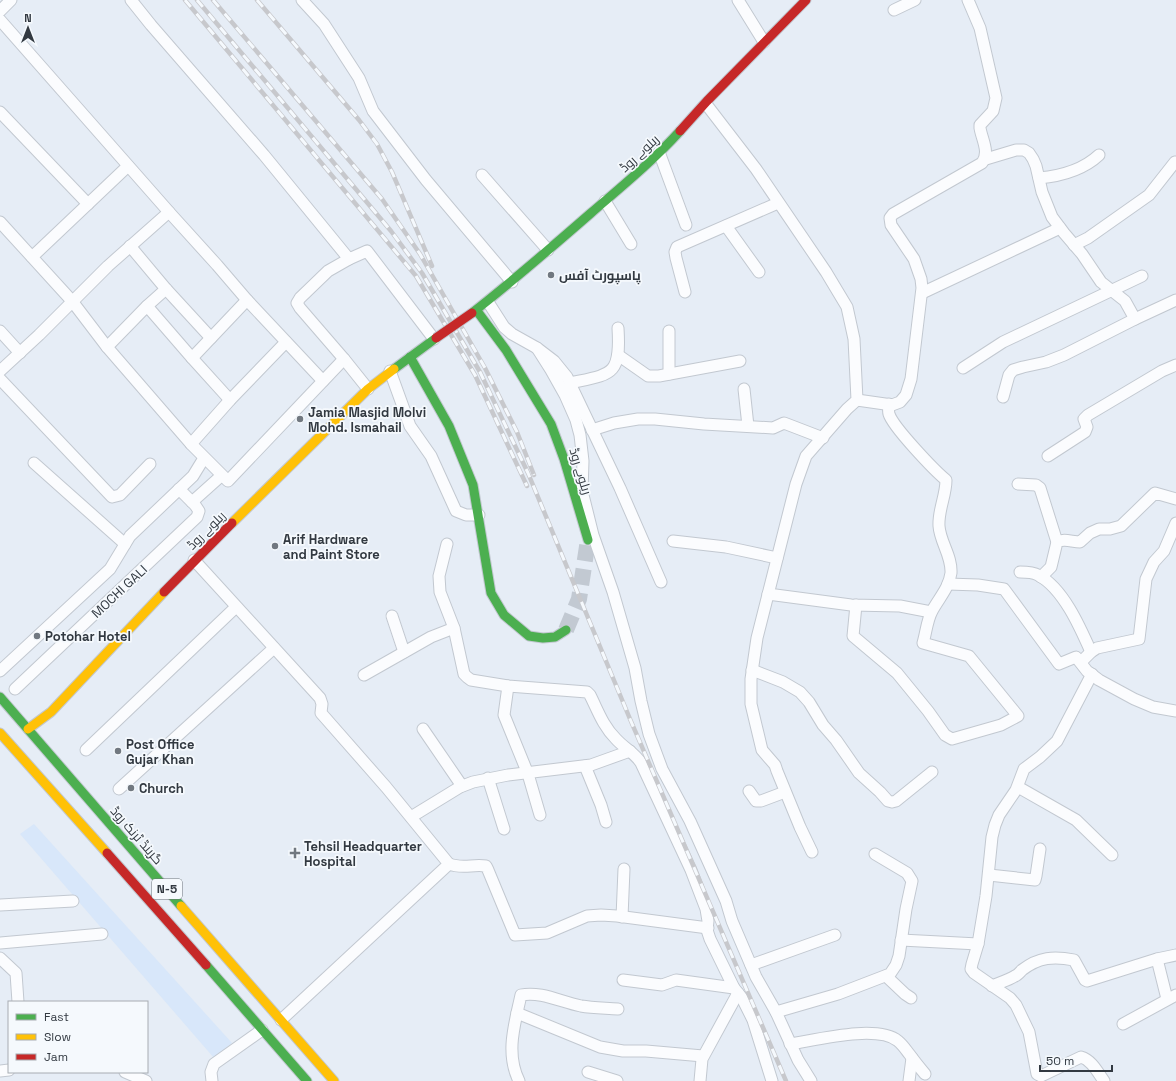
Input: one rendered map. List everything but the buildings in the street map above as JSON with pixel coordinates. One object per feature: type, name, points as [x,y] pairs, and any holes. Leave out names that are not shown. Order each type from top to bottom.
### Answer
[{"type":"main road","name":"ریلوے روڈ","points":[[28,729],[51,712],[194,560],[368,389],[435,338],[488,302],[605,201],[660,152],[806,0]]},
{"type":"main road","name":"ریلوے روڈ","points":[[475,312],[506,350],[551,424],[564,459],[588,540]]},
{"type":"main road","points":[[410,357],[449,426],[473,485],[491,593],[504,614],[529,636],[543,638],[555,637],[566,630]]},
{"type":"main road","name":"گرینڈ ٹرنک روڈ","points":[[0,696],[334,1081]]},
{"type":"main road","name":"N-5","points":[[0,733],[306,1081]]},
{"type":"street","points":[[0,11],[11,0]]},
{"type":"street","points":[[131,0],[264,155],[349,259]]},
{"type":"street","points":[[302,0],[324,24],[359,78],[373,111],[426,180],[512,282]]},
{"type":"street","points":[[738,0],[764,42]]},
{"type":"street","points":[[894,10],[915,0]]},
{"type":"street","points":[[968,0],[980,28],[996,98],[993,111],[982,123],[980,128],[985,147],[986,159]]},
{"type":"street","points":[[0,20],[247,300],[323,381]]},
{"type":"street","points":[[706,104],[756,169],[826,272],[847,307],[854,339],[857,400],[806,456],[796,484],[777,558],[757,638],[750,679],[751,704],[762,750],[775,765],[785,792],[812,852]]},
{"type":"street","points":[[0,112],[88,204]]},
{"type":"street","points":[[857,400],[892,405],[900,402],[908,390],[911,379],[922,292],[921,279],[914,259],[891,225],[890,218],[893,214],[982,163],[986,159],[1016,150],[1024,150],[1034,159],[1042,192],[1052,217],[1082,254],[1101,282],[1125,301],[1134,318]]},
{"type":"street","points":[[660,152],[686,225]]},
{"type":"street","points":[[1039,178],[1054,177],[1071,172],[1100,155]]},
{"type":"street","points":[[1074,245],[1088,238],[1149,195],[1175,162]]},
{"type":"street","points":[[32,257],[128,166]]},
{"type":"street","points":[[482,175],[548,250]]},
{"type":"street","points":[[605,201],[631,244]]},
{"type":"street","points":[[685,292],[676,258],[677,247],[778,203]]},
{"type":"street","points":[[0,371],[39,335],[108,266],[169,212]]},
{"type":"street","points":[[0,222],[72,301],[107,347],[191,444],[221,476],[228,481],[344,358]]},
{"type":"street","points":[[726,226],[759,272]]},
{"type":"street","points":[[922,292],[1060,228]]},
{"type":"street","points":[[130,246],[166,289],[211,338]]},
{"type":"street","points":[[368,389],[344,358],[297,303],[300,298],[328,271],[367,251],[435,338]]},
{"type":"street","points":[[962,368],[1004,342],[1142,276]]},
{"type":"street","points":[[107,347],[140,312],[166,289]]},
{"type":"street","points":[[192,358],[247,300]]},
{"type":"street","points":[[1003,397],[1009,375],[1013,370],[1046,362],[1064,355],[1134,318],[1176,300]]},
{"type":"street","points":[[488,302],[504,327],[512,334],[537,348],[554,361],[567,378],[620,488],[661,582]]},
{"type":"street","points":[[147,306],[230,400]]},
{"type":"street","points":[[570,383],[603,376],[613,367],[620,349],[618,328]]},
{"type":"street","points":[[0,331],[20,353]]},
{"type":"street","points":[[669,331],[669,374]]},
{"type":"street","points":[[191,444],[230,400],[286,342]]},
{"type":"street","points":[[537,348],[565,395],[576,420],[580,435],[583,461],[582,491],[593,535],[635,668],[649,734],[662,769],[690,821],[726,901],[732,921],[751,965],[776,1012],[790,1044],[811,1081]]},
{"type":"street","points":[[618,355],[648,376],[658,376],[740,361]]},
{"type":"street","points":[[1048,456],[1087,430],[1084,419],[1088,415],[1162,371],[1176,365]]},
{"type":"street","points":[[390,371],[410,426],[431,456],[456,511],[466,515],[479,515]]},
{"type":"street","points":[[0,379],[112,497],[120,495],[150,464]]},
{"type":"street","points":[[744,389],[748,426]]},
{"type":"street","points":[[856,605],[853,636],[897,674],[928,711],[945,735],[949,738],[952,739],[1002,725],[1018,716],[969,656],[923,643],[931,612],[948,584],[951,572],[950,563],[939,527],[939,515],[946,489],[946,480],[936,471],[898,428],[888,413],[889,404]]},
{"type":"street","points":[[592,430],[614,423],[638,419],[773,428],[784,423],[823,438]]},
{"type":"street","points":[[0,671],[110,569],[130,536],[193,476],[204,458]]},
{"type":"street","points":[[34,463],[125,544]]},
{"type":"street","points":[[179,489],[192,502],[221,476]]},
{"type":"street","points":[[1018,484],[1036,485],[1040,488],[1057,542],[1051,567],[1041,577]]},
{"type":"street","points":[[1057,542],[1064,540],[1080,542],[1090,533],[1099,529],[1110,529],[1121,526],[1155,493],[1176,500]]},
{"type":"street","name":"MOCHI GALI","points":[[15,689],[197,517],[199,511],[192,502]]},
{"type":"street","points":[[1081,662],[1091,652],[1102,646],[1139,639],[1146,579],[1150,568],[1164,551],[1176,523]]},
{"type":"street","points":[[673,541],[726,548],[777,558]]},
{"type":"street","points":[[447,544],[439,576],[440,592],[454,628],[464,674],[471,680],[508,686],[587,692],[604,725],[616,740],[638,758],[647,774],[690,870],[706,909],[710,939],[752,1020],[772,1081]]},
{"type":"street","points":[[194,560],[320,698],[322,704],[321,713],[449,864],[459,867],[478,865],[486,866],[515,935],[547,933],[587,916],[601,915],[708,928]]},
{"type":"street","points":[[1020,572],[1032,573],[1048,582],[1076,618],[1091,652]]},
{"type":"street","points":[[948,584],[978,585],[1004,589],[1059,664],[1076,657],[1099,680],[1142,704],[1176,711]]},
{"type":"street","points":[[768,594],[812,601],[856,605],[900,606],[931,612]]},
{"type":"street","points":[[86,750],[236,607]]},
{"type":"street","points":[[392,616],[404,652]]},
{"type":"street","points":[[364,675],[431,637],[454,628]]},
{"type":"street","points":[[119,790],[274,648]]},
{"type":"street","points":[[752,670],[783,682],[800,692],[809,702],[823,725],[836,740],[858,773],[888,801],[896,801],[932,772]]},
{"type":"street","points":[[1092,674],[1057,741],[1040,757],[1024,769],[1018,787],[999,815],[992,837],[978,944],[971,969],[974,973],[1010,998],[1019,1012],[1029,1032],[1037,1074],[1041,1076],[1081,1057],[1091,1063],[1104,1081]]},
{"type":"street","points":[[508,686],[504,715],[528,774],[540,815]]},
{"type":"street","points":[[423,729],[462,786]]},
{"type":"street","points":[[410,817],[462,786],[488,778],[585,766],[603,762],[630,751]]},
{"type":"street","points":[[585,766],[601,805],[606,822]]},
{"type":"street","points":[[488,778],[504,829]]},
{"type":"street","points":[[1018,787],[1076,820],[1112,855]]},
{"type":"street","points":[[749,791],[756,801],[761,801],[785,792]]},
{"type":"street","points":[[988,875],[1034,880],[1036,876],[1040,849]]},
{"type":"street","points":[[776,1012],[838,994],[890,974],[898,961],[912,881],[907,873],[875,854]]},
{"type":"street","points":[[281,1020],[449,864]]},
{"type":"street","points":[[622,917],[624,869]]},
{"type":"street","points":[[0,905],[74,901]]},
{"type":"street","points":[[0,943],[102,934]]},
{"type":"street","points":[[751,965],[835,935]]},
{"type":"street","points":[[902,940],[978,944]]},
{"type":"street","points":[[992,986],[1016,976],[1029,965],[1048,958],[1056,957],[1074,960],[1087,981],[1157,959],[1176,955]]},
{"type":"street","points":[[0,958],[16,973],[18,1001]]},
{"type":"street","points":[[1123,1024],[1171,997],[1157,959]]},
{"type":"street","points":[[886,976],[911,998]]},
{"type":"street","points":[[623,980],[662,985],[676,980],[736,991]]},
{"type":"street","points":[[700,1081],[703,1056],[736,991]]},
{"type":"street","points":[[519,1081],[512,1057],[512,1042],[520,995],[528,993],[582,1006],[618,1009]]},
{"type":"street","points":[[517,1014],[600,1047],[622,1051],[646,1051],[703,1056]]},
{"type":"street","points":[[212,1081],[210,1072],[214,1064],[262,1030]]},
{"type":"street","points":[[790,1044],[848,1035],[871,1033],[882,1034],[898,1041],[925,1074]]},
{"type":"street","points":[[909,1081],[912,1058]]},
{"type":"street","points":[[588,1072],[617,1081]]},
{"type":"street","points":[[127,1073],[146,1081]]},
{"type":"shaded area","points":[[34,824],[232,1043],[214,1058],[20,834]]},
{"type":"tunnel","points":[[566,630],[579,599],[588,540]]},
{"type":"railway","points":[[185,0],[416,276],[475,375],[527,486]]},
{"type":"railway","points":[[197,0],[391,231],[422,273],[480,372],[528,473],[630,719],[786,1081]]},
{"type":"railway","points":[[213,0],[382,199],[420,254],[485,368],[517,432],[534,475]]},
{"type":"railway","points":[[257,0],[359,120],[377,144],[392,172],[432,266]]},
{"type":"traffic: fast","points":[[472,313],[532,264],[625,184],[659,153],[680,131]]},
{"type":"traffic: fast","points":[[477,311],[506,350],[551,424],[564,459],[588,540]]},
{"type":"traffic: fast","points":[[394,369],[436,338]]},
{"type":"traffic: fast","points":[[410,357],[449,426],[473,485],[491,593],[504,615],[529,636],[543,638],[555,637],[566,630]]},
{"type":"traffic: fast","points":[[0,697],[181,906]]},
{"type":"traffic: fast","points":[[206,965],[307,1081]]},
{"type":"traffic: slow","points":[[232,523],[368,389],[394,369]]},
{"type":"traffic: slow","points":[[28,729],[51,712],[164,592]]},
{"type":"traffic: slow","points":[[0,733],[107,853]]},
{"type":"traffic: slow","points":[[181,906],[334,1081]]},
{"type":"traffic: jam","points":[[680,131],[707,101],[806,0]]},
{"type":"traffic: jam","points":[[436,338],[472,313]]},
{"type":"traffic: jam","points":[[164,592],[232,523]]},
{"type":"traffic: jam","points":[[107,853],[206,965]]},
{"type":"place","name":"پاسپورٹ آفس","points":[[551,275]]},
{"type":"place","name":"Jamia Masjid Molvi Mohd. Ismahail","points":[[300,419]]},
{"type":"place","name":"Arif Hardware and Paint Store","points":[[275,546]]},
{"type":"place","name":"Potohar Hotel","points":[[37,636]]},
{"type":"place","name":"Post Office Gujar Khan","points":[[118,751]]},
{"type":"place","name":"Church","points":[[131,788]]},
{"type":"place","name":"Tehsil Headquarter Hospital","points":[[295,853]]}]
